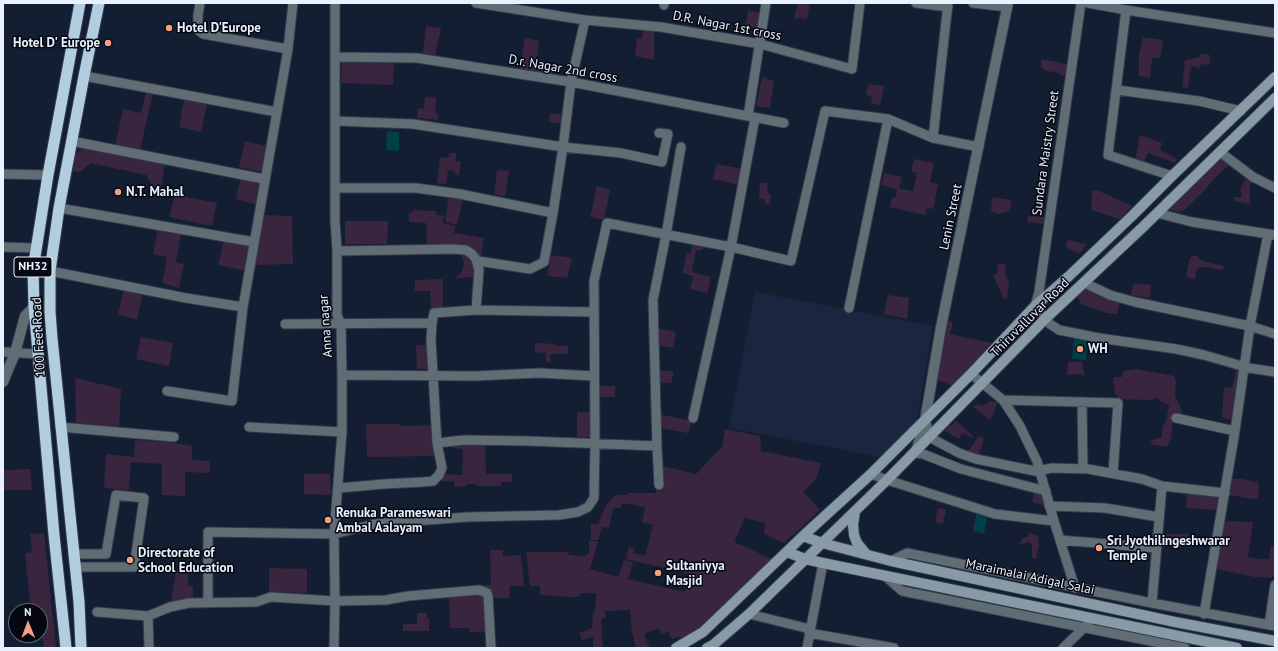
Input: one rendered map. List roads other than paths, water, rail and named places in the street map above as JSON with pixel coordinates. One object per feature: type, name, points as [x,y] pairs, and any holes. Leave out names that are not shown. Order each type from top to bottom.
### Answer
[{"type":"highway","name":"100 Feet Road","points":[[66,648],[54,535],[38,354],[34,307],[33,269],[35,248],[80,3]]},
{"type":"highway","name":"100 Feet Road","points":[[81,648],[76,567],[51,332],[50,271],[71,140],[100,3]]},
{"type":"main road","name":"Thiruvalluvar Road","points":[[803,536],[871,474],[926,420],[1035,306],[1122,227],[1172,176],[1275,77]]},
{"type":"main road","name":"Thiruvalluvar Road","points":[[805,559],[915,453],[1046,318],[1275,98]]},
{"type":"main road","points":[[855,511],[853,525],[854,535],[857,543],[866,554]]},
{"type":"main road","name":"Maraimalai Adigal Salai","points":[[803,536],[822,543],[892,561],[1176,622],[1275,641]]},
{"type":"main road","points":[[676,648],[703,632],[803,536]]},
{"type":"main road","points":[[787,552],[805,559],[823,563],[1237,648]]},
{"type":"main road","points":[[711,647],[749,614],[805,559]]},
{"type":"street","points":[[200,3],[198,30],[203,34],[288,49]]},
{"type":"street","points":[[168,391],[232,401],[243,307],[264,179],[288,49],[293,3]]},
{"type":"street","name":"Anna nagar","points":[[334,648],[334,534],[342,432],[341,324],[337,315],[337,251],[335,220],[335,3]]},
{"type":"street","name":"D.R. Nagar 1st cross","points":[[476,3],[516,7],[585,20],[661,27],[760,44],[852,69],[860,3]]},
{"type":"street","points":[[693,418],[731,247],[751,117],[766,3]]},
{"type":"street","points":[[916,3],[948,5],[933,138]]},
{"type":"street","points":[[973,3],[1008,5]]},
{"type":"street","name":"Sundara Maistry Street","points":[[1035,306],[1040,284],[1081,3]]},
{"type":"street","points":[[1088,3],[1275,33]]},
{"type":"street","name":"Lenin Street","points":[[930,437],[926,420],[941,327],[1008,5]]},
{"type":"street","points":[[1126,10],[1108,155],[1172,176]]},
{"type":"street","points":[[478,261],[530,269],[544,262],[563,147],[571,82],[585,20]]},
{"type":"street","name":"D.r. Nagar 2nd cross","points":[[335,57],[417,58],[571,82],[784,123]]},
{"type":"street","points":[[84,76],[277,112]]},
{"type":"street","points":[[1117,90],[1199,101],[1241,111]]},
{"type":"street","points":[[208,602],[208,532],[334,534],[375,524],[475,517],[559,515],[578,512],[588,507],[594,498],[594,281],[606,223],[731,247],[791,261],[825,111],[888,119],[933,138],[979,147]]},
{"type":"street","points":[[849,308],[888,119]]},
{"type":"street","points":[[335,121],[413,124],[563,147],[621,153],[662,162],[668,134],[659,132]]},
{"type":"street","points":[[71,140],[264,179]]},
{"type":"street","points":[[659,485],[653,300],[681,147]]},
{"type":"street","points":[[1220,152],[1253,177],[1275,188]]},
{"type":"street","points":[[3,174],[48,175]]},
{"type":"street","points":[[335,188],[416,188],[460,194],[553,213]]},
{"type":"street","points":[[59,208],[254,242]]},
{"type":"street","points":[[1157,213],[1192,222],[1271,235],[1250,326],[1235,431],[1204,614]]},
{"type":"street","points":[[3,247],[35,248]]},
{"type":"street","points":[[337,251],[460,249],[472,254],[478,261],[479,270],[476,310]]},
{"type":"street","points":[[50,271],[186,298],[243,307]]},
{"type":"street","points":[[1084,283],[1110,295],[1135,302],[1250,326],[1275,334]]},
{"type":"street","points":[[1035,306],[1050,324],[1059,330],[1099,338],[1176,349],[1204,355],[1245,367],[1275,372]]},
{"type":"street","points":[[3,382],[16,353],[25,316],[34,307]]},
{"type":"street","points":[[338,488],[433,481],[439,475],[442,468],[437,443],[431,340],[434,313],[476,310],[593,312]]},
{"type":"street","points":[[285,324],[432,323]]},
{"type":"street","points":[[3,352],[38,354]]},
{"type":"street","points":[[342,375],[433,376],[539,373],[594,376]]},
{"type":"street","points":[[971,374],[1003,400],[1020,426],[1037,461],[1049,506],[1076,588]]},
{"type":"street","points":[[1003,400],[1118,403],[1113,473]]},
{"type":"street","points":[[1082,402],[1082,469]]},
{"type":"street","points":[[1176,418],[1235,431]]},
{"type":"street","points":[[926,420],[915,453],[923,454],[961,469],[1046,491]]},
{"type":"street","points":[[60,427],[174,437]]},
{"type":"street","points":[[249,428],[342,432]]},
{"type":"street","points":[[930,437],[939,443],[965,455],[1040,472],[1042,470],[1052,468],[1082,469],[1142,479],[1162,486],[1224,493]]},
{"type":"street","points":[[437,443],[464,440],[657,446]]},
{"type":"street","points":[[871,474],[995,514],[1054,521]]},
{"type":"street","points":[[1152,603],[1162,486]]},
{"type":"street","points":[[74,554],[106,554],[116,495],[144,498],[134,567],[76,567]]},
{"type":"street","points":[[1049,506],[1105,508],[1159,517]]},
{"type":"street","points":[[1060,540],[1156,548]]},
{"type":"street","points":[[892,561],[907,553],[1204,614],[1272,626],[1275,585]]},
{"type":"street","points":[[807,648],[823,563]]},
{"type":"street","points":[[885,576],[902,590],[1084,627],[1172,647],[1185,648]]},
{"type":"street","points":[[97,612],[148,616],[170,607],[189,603],[256,602],[271,597],[335,601],[386,600],[449,592],[483,591],[487,593],[488,596],[491,648]]},
{"type":"street","points":[[749,614],[810,631],[894,648]]},
{"type":"street","points":[[148,616],[149,648]]},
{"type":"street","points":[[1062,648],[1094,619]]},
{"type":"street","points":[[1172,647],[1173,635]]},
{"type":"place","name":"Hotel D'Europe","points":[[169,28]]},
{"type":"place","name":"Hotel D' Europe","points":[[108,43]]},
{"type":"place","name":"N.T. Mahal","points":[[118,192]]},
{"type":"place","name":"WH","points":[[1080,349]]},
{"type":"place","name":"Renuka Parameswari Ambal Aalayam","points":[[328,520]]},
{"type":"place","name":"Sri Jyothilingeshwarar Temple","points":[[1099,548]]},
{"type":"place","name":"Directorate of School Education","points":[[130,560]]},
{"type":"place","name":"Sultaniyya Masjid","points":[[658,573]]}]
